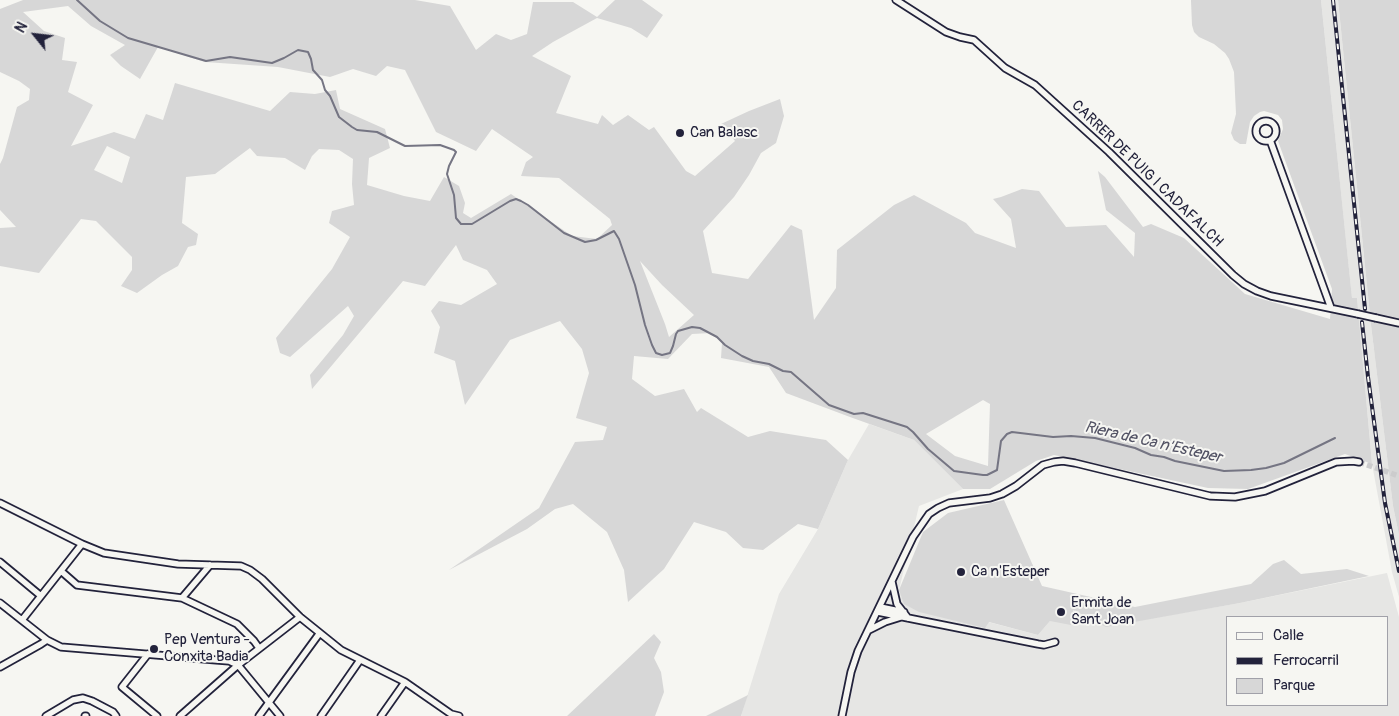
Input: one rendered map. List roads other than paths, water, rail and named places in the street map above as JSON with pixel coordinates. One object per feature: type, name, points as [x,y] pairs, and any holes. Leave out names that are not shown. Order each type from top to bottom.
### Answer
[{"type":"street","name":"CARRER DE PUIG I CADAFALCH","points":[[896,0],[946,32],[974,40],[1005,68],[1035,85],[1109,152],[1244,284],[1271,296],[1399,323]]},
{"type":"street","points":[[1270,140],[1331,308]]},
{"type":"street","points":[[842,716],[851,672],[858,651],[913,536],[929,514],[938,508],[950,503],[990,498],[1002,494],[1043,465],[1063,461],[1210,496],[1236,497],[1265,491],[1336,462],[1358,462]]},
{"type":"street","points":[[0,503],[104,553],[178,564],[241,566],[250,570],[262,579],[319,634],[341,650],[405,682],[450,714],[459,716]]},
{"type":"street","points":[[22,620],[82,544]]},
{"type":"street","points":[[0,562],[41,596]]},
{"type":"street","points":[[182,598],[210,565]]},
{"type":"street","points":[[61,572],[77,586],[182,598],[237,624],[260,648]]},
{"type":"street","points":[[892,582],[897,604],[905,616]]},
{"type":"street","points":[[0,603],[47,640],[61,647],[229,661],[238,665],[280,716]]},
{"type":"street","points":[[879,610],[1038,644],[1044,645],[1055,642]]},
{"type":"street","points":[[869,630],[885,622],[905,616]]},
{"type":"street","points":[[180,716],[238,665],[300,617]]},
{"type":"street","points":[[259,716],[319,634]]},
{"type":"street","points":[[0,667],[47,640]]},
{"type":"street","points":[[148,654],[122,687],[157,716]]},
{"type":"street","points":[[321,716],[360,660]]},
{"type":"street","points":[[381,716],[405,682]]},
{"type":"street","points":[[46,716],[73,700],[84,698],[113,712],[116,716]]},
{"type":"waterway","name":"Riera de Ca n'Esteper","points":[[77,0],[100,21],[128,38],[206,61],[230,57],[272,63],[298,50],[308,52],[313,70],[322,80],[339,117],[352,127],[357,130],[377,132],[405,146],[440,145],[456,152],[447,174],[454,195],[456,218],[461,224],[472,224],[516,199],[528,205],[564,233],[585,242],[596,240],[614,231],[619,239],[635,285],[645,325],[656,353],[662,355],[670,353],[678,331],[692,327],[700,328],[717,337],[725,345],[742,356],[753,361],[769,364],[783,371],[791,372],[829,405],[854,414],[863,413],[907,427],[928,449],[954,471],[987,475],[997,470],[1001,441],[1007,434],[1012,432],[1053,437],[1095,438],[1135,448],[1151,455],[1224,471],[1251,470],[1284,463],[1335,438]]},
{"type":"tunnel","points":[[1359,462],[1399,476]]},
{"type":"railway","points":[[1333,0],[1365,309]]},
{"type":"railway","points":[[1362,322],[1385,503],[1399,571]]},
{"type":"place","name":"Can Balasc","points":[[680,133]]},
{"type":"place","name":"Ca n'Esteper","points":[[961,572]]},
{"type":"place","name":"Ermita de Sant Joan","points":[[1061,612]]},
{"type":"place","name":"Pep Ventura - Conxita Badia","points":[[154,649]]}]
